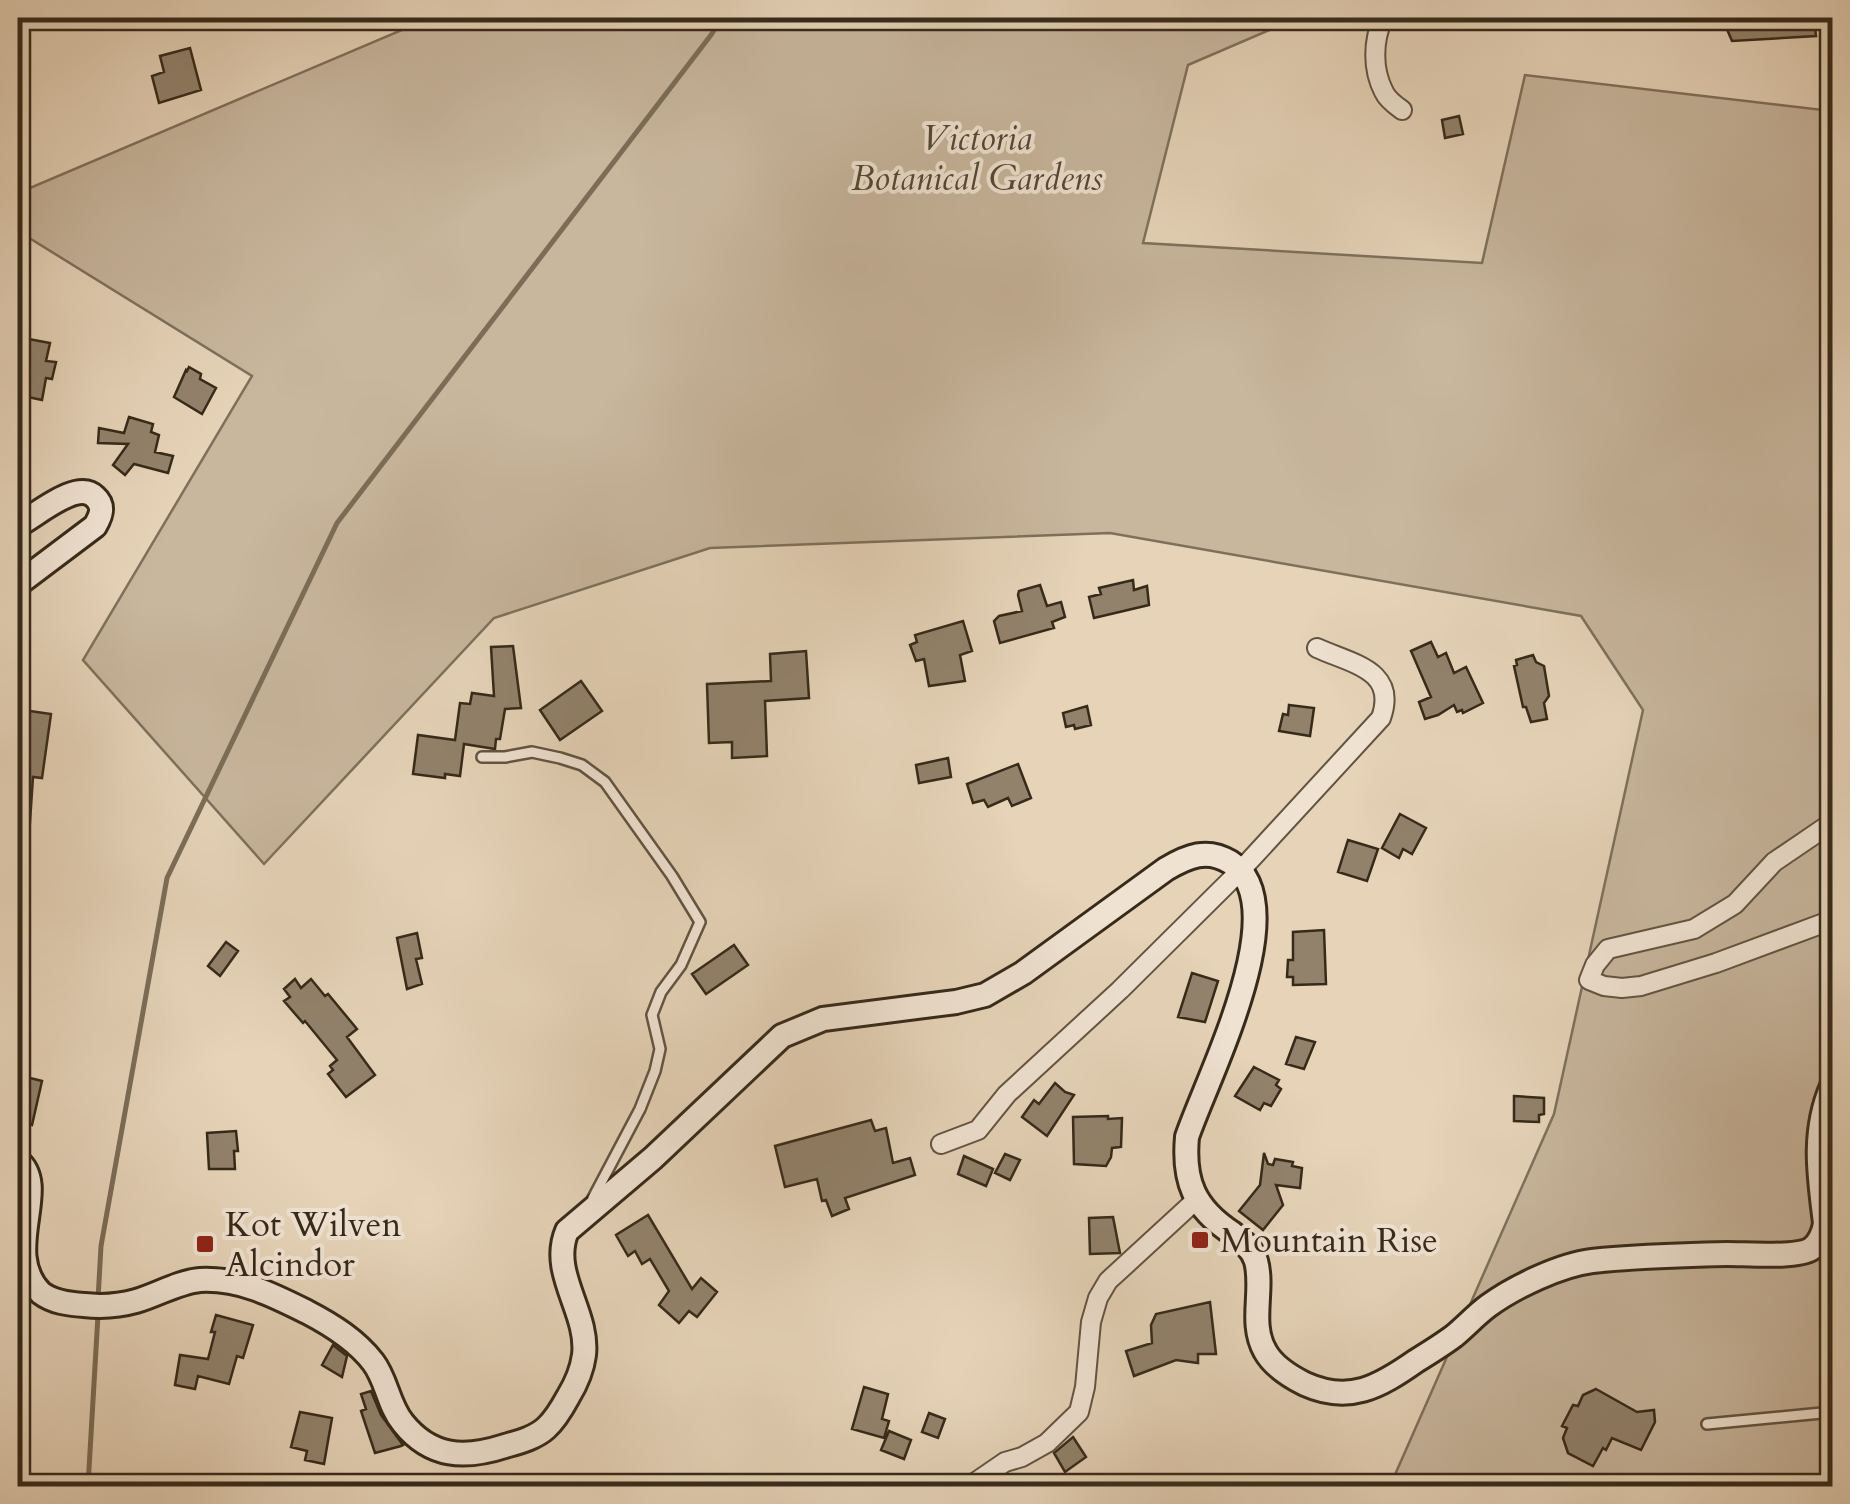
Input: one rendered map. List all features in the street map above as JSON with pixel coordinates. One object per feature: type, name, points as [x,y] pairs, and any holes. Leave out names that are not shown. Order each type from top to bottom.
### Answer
[{"type":"main road","points":[[18,526],[75,491],[97,497],[101,506],[102,515],[96,526],[18,584]]},
{"type":"main road","points":[[18,1161],[29,1182],[18,1237],[21,1266],[37,1290],[50,1299],[108,1307],[197,1280],[259,1288],[348,1336],[382,1374],[392,1406],[402,1422],[430,1446],[458,1455],[481,1454],[525,1440],[546,1428],[561,1410],[577,1382],[584,1354],[582,1332],[560,1259],[567,1231],[653,1158],[782,1036],[823,1019],[985,995],[1023,974],[1188,856],[1216,855],[1242,870],[1252,887],[1256,922],[1244,987],[1187,1137],[1185,1160],[1196,1200],[1206,1213],[1251,1249],[1258,1276],[1257,1328],[1266,1354],[1286,1374],[1316,1388],[1338,1394],[1362,1391],[1389,1380],[1454,1336],[1489,1305],[1570,1266],[1610,1259],[1797,1253],[1812,1249],[1824,1231],[1826,1198],[1817,1154],[1819,1127],[1832,1086]]},
{"type":"street","points":[[1383,18],[1375,36],[1376,66],[1384,95],[1402,110]]},
{"type":"street","points":[[941,1144],[978,1130],[1007,1094],[1242,870],[1370,733],[1385,706],[1386,693],[1376,675],[1317,648]]},
{"type":"street","points":[[1832,826],[1774,862],[1735,904],[1694,929],[1608,949],[1589,980],[1604,986],[1641,986],[1832,920]]},
{"type":"street","points":[[970,1486],[1005,1462],[1047,1443],[1080,1412],[1091,1322],[1098,1298],[1108,1281],[1196,1200]]},
{"type":"lane","points":[[482,757],[505,758],[532,752],[582,766],[605,782],[700,922],[682,965],[661,992],[652,1015],[660,1049],[655,1070],[640,1108],[585,1214]]},
{"type":"lane","points":[[1707,1424],[1832,1412]]},
{"type":"green space","name":"Victoria Botanical Gardens","points":[[430,18],[1297,18],[1188,65],[1143,243],[1482,263],[1525,75],[1832,111],[1832,1486],[1390,1486],[1554,1114],[1643,710],[1581,616],[1110,533],[710,548],[494,618],[264,864],[83,660],[252,376],[18,231],[18,193]]},
{"type":"building","points":[[1726,18],[1814,18],[1816,36],[1732,41]]},
{"type":"building","points":[[190,48],[201,90],[159,103],[152,76],[164,72],[160,56]]},
{"type":"building","points":[[1459,116],[1463,134],[1445,138],[1442,120]]},
{"type":"building","points":[[18,337],[50,343],[46,361],[56,362],[52,379],[46,378],[42,400],[18,395]]},
{"type":"building","points":[[189,367],[216,388],[202,414],[174,397]]},
{"type":"building","points":[[129,417],[153,424],[151,432],[159,435],[155,452],[173,456],[168,473],[134,464],[125,475],[113,465],[128,444],[98,443],[99,428],[124,433]]},
{"type":"building","points":[[1133,580],[1134,590],[1147,586],[1149,605],[1094,618],[1089,597],[1101,594],[1099,588]]},
{"type":"building","points":[[1040,585],[1047,606],[1061,602],[1065,617],[1052,622],[1054,628],[1000,643],[994,621],[999,616],[1022,611],[1019,591]]},
{"type":"building","points":[[963,621],[972,651],[960,655],[965,681],[929,686],[924,659],[916,661],[910,645],[917,642],[915,635]]},
{"type":"building","points":[[1431,642],[1438,657],[1446,653],[1454,673],[1466,667],[1483,703],[1463,713],[1457,712],[1454,705],[1425,719],[1419,702],[1431,697],[1411,651]]},
{"type":"building","points":[[513,646],[521,708],[505,709],[495,749],[464,744],[460,776],[413,774],[418,735],[455,740],[460,703],[470,704],[472,693],[494,696],[491,647]]},
{"type":"building","points":[[806,651],[809,698],[765,701],[767,756],[732,758],[732,742],[709,743],[707,684],[771,681],[770,654]]},
{"type":"building","points":[[1533,655],[1544,666],[1549,696],[1544,703],[1547,719],[1531,722],[1523,707],[1514,666],[1516,660]]},
{"type":"building","points":[[581,681],[602,711],[560,740],[540,710]]},
{"type":"building","points":[[1289,705],[1314,708],[1310,736],[1279,731]]},
{"type":"building","points":[[1087,706],[1091,725],[1066,727],[1063,713]]},
{"type":"building","points":[[23,710],[51,714],[42,778],[33,777],[29,837],[18,836],[18,751]]},
{"type":"building","points":[[948,758],[951,777],[919,783],[916,765]]},
{"type":"building","points":[[1018,764],[1031,798],[1012,806],[1008,798],[988,807],[984,800],[973,803],[967,784]]},
{"type":"building","points":[[1400,814],[1426,828],[1412,854],[1403,849],[1399,858],[1382,848]]},
{"type":"building","points":[[1348,840],[1378,849],[1367,881],[1338,872]]},
{"type":"building","points":[[1324,930],[1326,984],[1293,985],[1293,977],[1287,977],[1288,960],[1293,960],[1293,932]]},
{"type":"building","points":[[417,933],[422,958],[416,959],[422,984],[407,989],[397,938]]},
{"type":"building","points":[[226,942],[238,951],[220,976],[208,966]]},
{"type":"building","points":[[734,945],[748,965],[706,994],[692,974]]},
{"type":"building","points":[[1192,973],[1218,981],[1205,1022],[1178,1017]]},
{"type":"building","points":[[295,979],[301,988],[311,979],[357,1029],[347,1037],[375,1075],[346,1097],[328,1074],[337,1060],[284,1001],[290,997],[284,989]]},
{"type":"building","points":[[1296,1037],[1315,1042],[1304,1069],[1286,1064]]},
{"type":"building","points":[[1254,1067],[1279,1080],[1276,1085],[1281,1089],[1271,1106],[1264,1103],[1260,1110],[1235,1096]]},
{"type":"building","points":[[18,1075],[42,1081],[32,1125],[18,1122]]},
{"type":"building","points":[[1055,1083],[1074,1095],[1047,1136],[1022,1117],[1034,1100],[1039,1104]]},
{"type":"building","points":[[1514,1096],[1544,1098],[1544,1114],[1539,1115],[1539,1122],[1514,1121]]},
{"type":"building","points":[[1073,1117],[1122,1118],[1121,1147],[1112,1148],[1106,1166],[1074,1164]]},
{"type":"building","points":[[871,1120],[875,1131],[886,1128],[893,1163],[910,1158],[915,1175],[845,1198],[849,1209],[832,1216],[826,1200],[822,1201],[817,1179],[785,1187],[775,1146]]},
{"type":"building","points":[[236,1131],[235,1169],[209,1169],[207,1133]]},
{"type":"building","points":[[1264,1153],[1268,1164],[1273,1165],[1275,1159],[1302,1168],[1300,1188],[1276,1185],[1283,1205],[1263,1230],[1239,1211],[1260,1185]]},
{"type":"building","points":[[1005,1154],[1020,1160],[1010,1180],[995,1173]]},
{"type":"building","points":[[964,1156],[993,1169],[986,1186],[958,1174]]},
{"type":"building","points":[[648,1215],[692,1289],[701,1278],[717,1292],[697,1317],[689,1311],[679,1323],[659,1305],[669,1291],[650,1259],[642,1264],[635,1251],[628,1256],[616,1235]]},
{"type":"building","points":[[1113,1217],[1120,1253],[1090,1254],[1089,1218]]},
{"type":"building","points":[[1210,1302],[1216,1354],[1198,1354],[1198,1363],[1176,1360],[1134,1376],[1126,1351],[1152,1343],[1151,1325],[1156,1314]]},
{"type":"building","points":[[216,1315],[253,1325],[243,1358],[237,1356],[229,1384],[198,1376],[195,1389],[175,1385],[180,1355],[208,1359]]},
{"type":"building","points":[[333,1345],[347,1356],[342,1377],[322,1365]]},
{"type":"building","points":[[864,1387],[888,1394],[882,1419],[889,1421],[884,1438],[852,1429]]},
{"type":"building","points":[[1596,1389],[1637,1412],[1654,1410],[1655,1422],[1641,1450],[1612,1438],[1593,1466],[1568,1453],[1563,1438],[1567,1428],[1562,1426],[1573,1405],[1578,1406],[1583,1395]]},
{"type":"building","points":[[371,1391],[381,1415],[403,1445],[375,1453],[361,1411],[366,1409],[361,1394]]},
{"type":"building","points":[[300,1412],[332,1418],[324,1464],[305,1460],[307,1451],[291,1447]]},
{"type":"building","points":[[929,1413],[945,1419],[938,1438],[922,1432]]},
{"type":"building","points":[[889,1431],[911,1440],[904,1459],[881,1450]]},
{"type":"building","points":[[1073,1437],[1086,1457],[1065,1472],[1054,1453]]},
{"type":"waterway","points":[[98,1299],[101,1246],[167,878],[337,523],[722,18]]},
{"type":"waterway","points":[[88,1486],[98,1315]]},
{"type":"place","name":"Mountain Rise","points":[[1200,1240]]},
{"type":"place","name":"Kot Wilven Alcindor","points":[[205,1244]]}]
